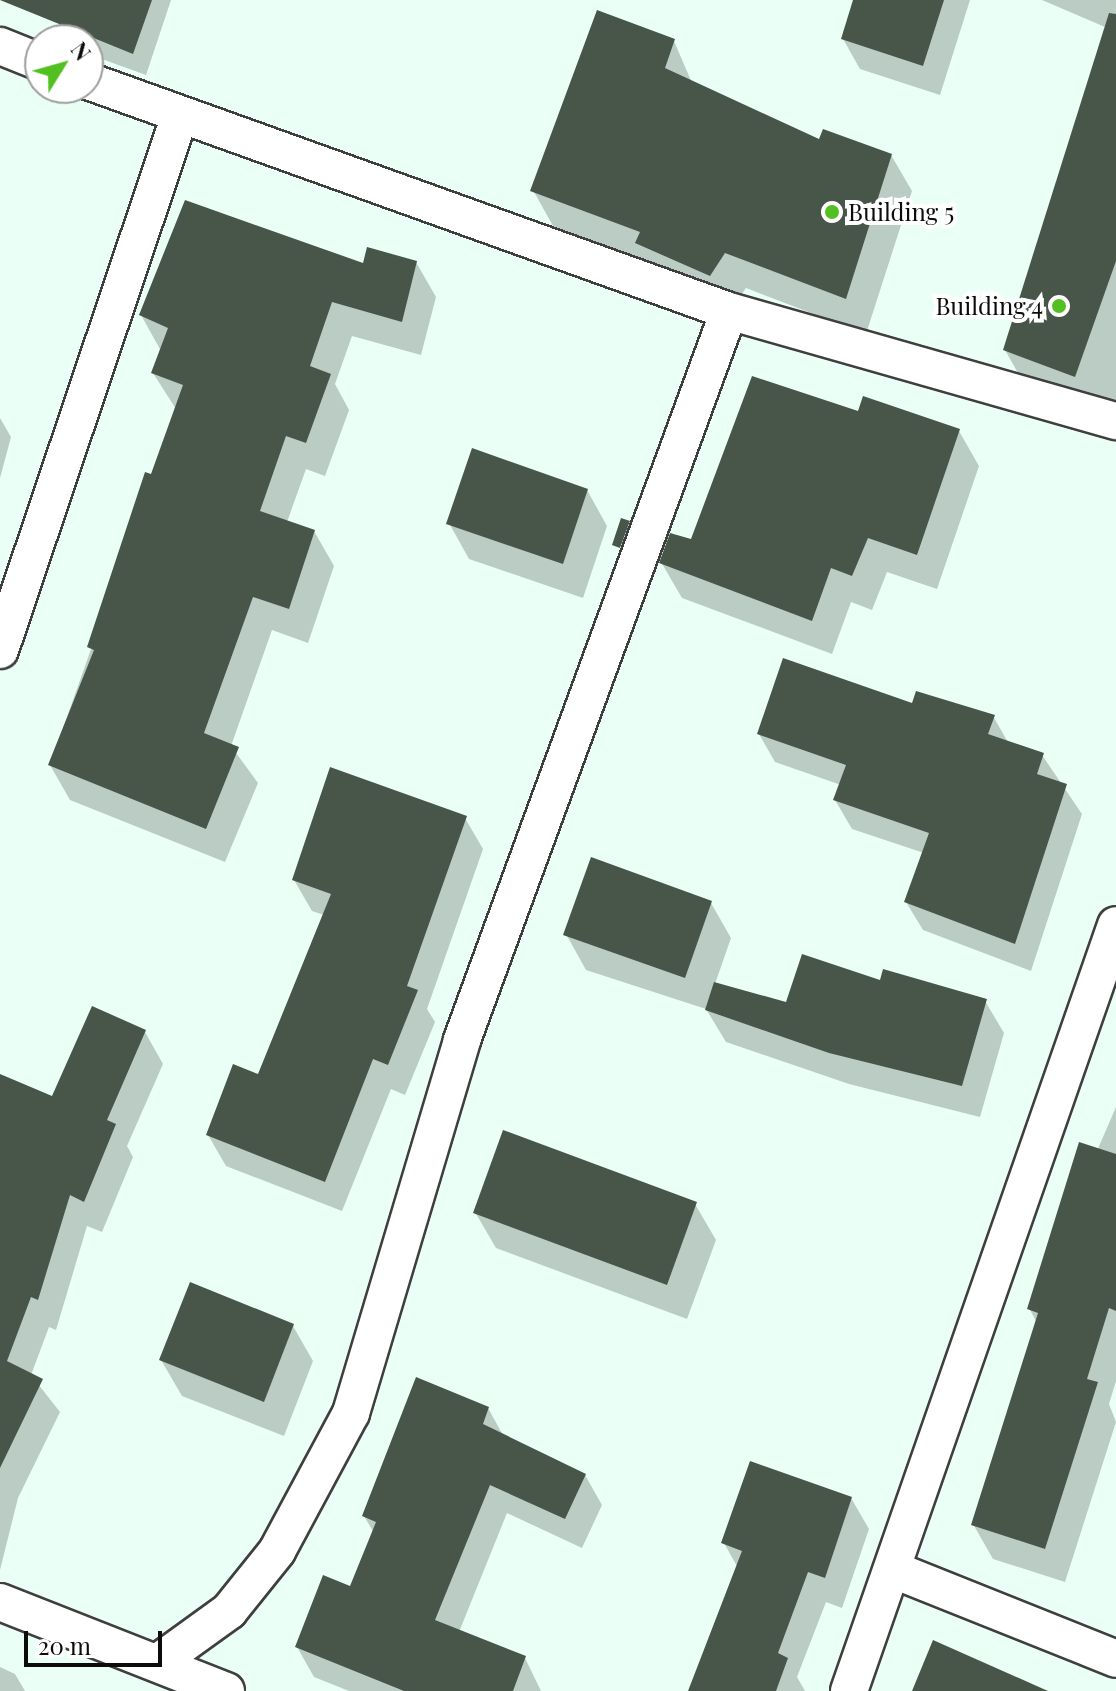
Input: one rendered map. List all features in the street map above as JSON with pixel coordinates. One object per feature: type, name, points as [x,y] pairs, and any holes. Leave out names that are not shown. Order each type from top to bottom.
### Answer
[{"type":"street","points":[[0,46],[24,56]]},
{"type":"street","points":[[104,88],[179,118],[729,311],[1116,421]]},
{"type":"street","points":[[0,650],[179,118]]},
{"type":"street","points":[[157,1663],[229,1611],[277,1551],[351,1413],[462,1040],[729,311]]},
{"type":"street","points":[[849,1691],[1102,1017],[1116,925]]},
{"type":"street","points":[[894,1570],[1116,1659]]},
{"type":"street","points":[[0,1602],[226,1691]]},
{"type":"building","points":[[0,0],[152,0],[133,54],[104,42],[104,24],[59,24]]},
{"type":"building","points":[[853,0],[944,0],[923,66],[841,39]]},
{"type":"building","points":[[597,10],[675,39],[665,68],[819,139],[823,129],[892,154],[846,299],[725,253],[710,276],[635,243],[640,232],[530,191]]},
{"type":"building","name":"Building 4","points":[[1109,13],[1116,14],[1116,261],[1075,377],[1003,350]]},
{"type":"building","points":[[185,200],[363,263],[367,247],[417,261],[402,322],[332,302],[310,366],[331,374],[306,443],[286,436],[260,511],[315,530],[289,609],[253,597],[204,733],[239,747],[206,829],[48,765],[94,650],[87,647],[145,472],[151,474],[183,385],[151,373],[168,328],[139,315]]},
{"type":"building","points":[[752,376],[858,411],[863,396],[960,429],[917,555],[868,538],[852,576],[831,568],[812,621],[659,563],[670,533],[691,539]]},
{"type":"building","points":[[472,448],[588,489],[563,564],[446,524]]},
{"type":"building","points":[[621,518],[630,521],[620,548],[612,545]]},
{"type":"building","points":[[783,658],[912,703],[916,691],[995,715],[988,734],[1044,753],[1037,774],[1067,784],[1015,944],[904,902],[929,833],[833,800],[846,765],[757,734]]},
{"type":"building","points":[[330,767],[467,816],[407,986],[418,990],[388,1065],[373,1059],[325,1182],[206,1135],[233,1064],[258,1074],[331,894],[292,880]]},
{"type":"building","points":[[591,857],[712,901],[685,978],[563,935]]},
{"type":"building","points":[[802,954],[880,980],[883,969],[987,999],[962,1086],[829,1053],[705,1010],[714,982],[786,1002]]},
{"type":"building","points":[[92,1006],[146,1030],[107,1120],[116,1124],[84,1202],[70,1195],[38,1300],[31,1297],[7,1361],[43,1379],[0,1468],[0,1074],[52,1096]]},
{"type":"building","points":[[503,1130],[697,1202],[667,1285],[473,1213]]},
{"type":"building","points":[[1079,1142],[1116,1154],[1116,1311],[1109,1308],[1087,1379],[1098,1382],[1045,1549],[971,1525],[1038,1313],[1027,1309]]},
{"type":"building","points":[[190,1282],[294,1324],[264,1402],[159,1360]]},
{"type":"building","points":[[416,1377],[489,1407],[483,1424],[586,1474],[565,1519],[490,1485],[435,1620],[526,1656],[513,1691],[404,1691],[295,1647],[323,1575],[350,1586],[376,1522],[362,1516]]},
{"type":"building","points":[[750,1461],[852,1497],[825,1578],[808,1572],[778,1653],[788,1658],[776,1691],[688,1691],[742,1551],[721,1543]]},
{"type":"building","points":[[933,1640],[1048,1691],[912,1691]]},
{"type":"place","name":"Building 5","points":[[832,212]]},
{"type":"place","name":"Building 4","points":[[1059,306]]}]
